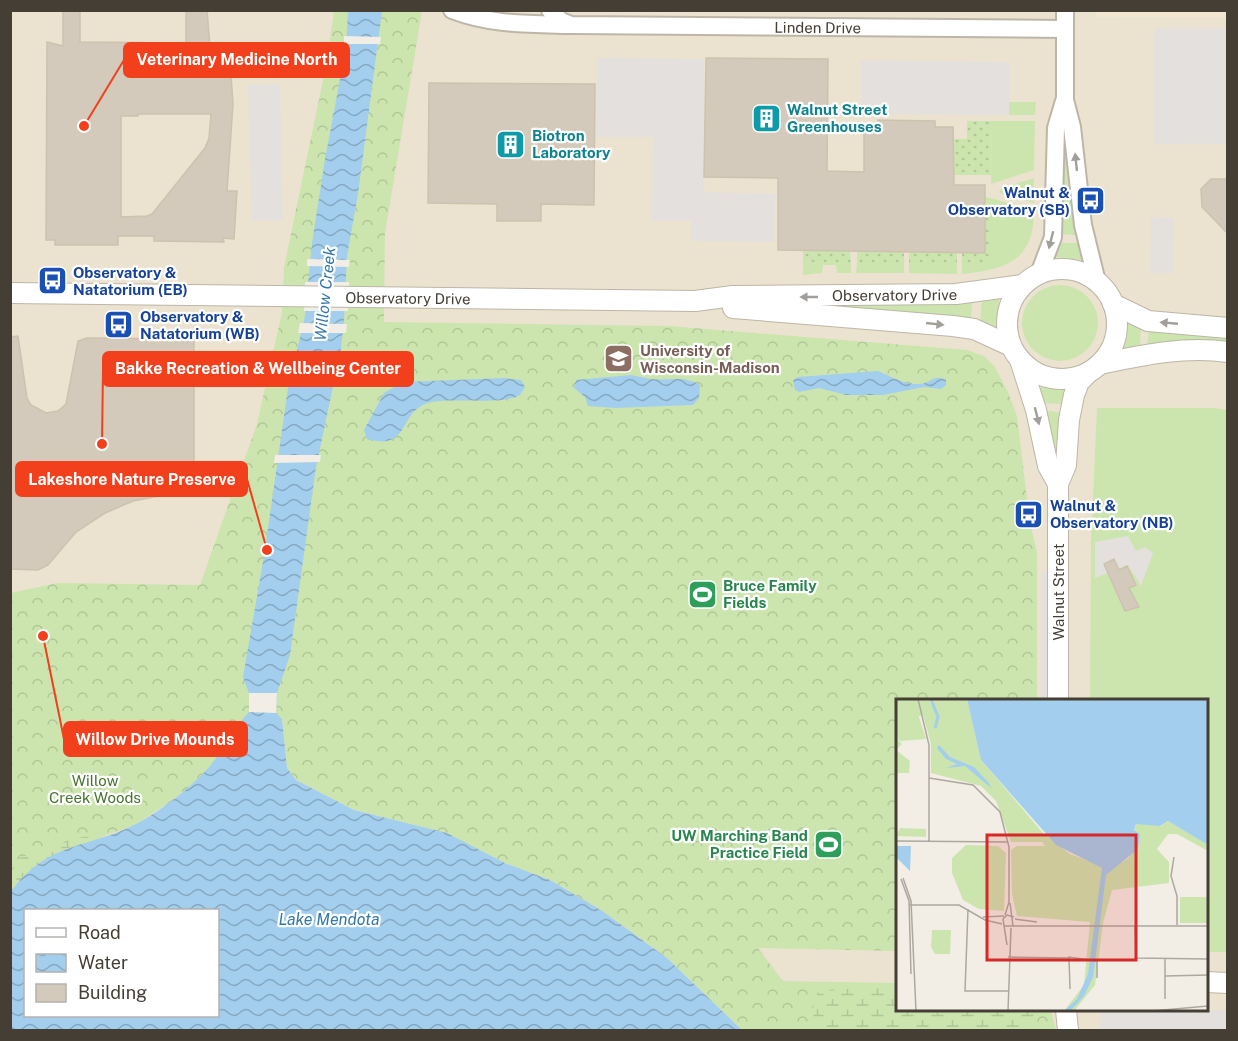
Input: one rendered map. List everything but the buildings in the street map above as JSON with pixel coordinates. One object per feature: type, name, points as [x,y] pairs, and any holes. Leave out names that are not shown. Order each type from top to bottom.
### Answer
[{"type":"street","name":"Linden Drive","points":[[452,10],[474,19],[511,24],[561,19],[1065,29]]},
{"type":"street","points":[[1065,10],[1065,100],[1072,127],[1083,225],[1097,282]]},
{"type":"street","points":[[1039,274],[1053,237],[1056,128],[1065,100]]},
{"type":"street","points":[[1095,368],[1112,346],[1117,325],[1113,304],[1107,292],[1097,282],[1079,272],[1059,269],[1039,274],[1022,285],[1012,298],[1007,314],[1007,330],[1016,353],[1035,372],[1053,378],[1072,378],[1095,368],[1145,354],[1180,349],[1227,352]]},
{"type":"street","name":"Observatory Drive","points":[[10,293],[695,301],[733,296],[956,294],[1022,285]]},
{"type":"street","name":"Observatory Drive","points":[[695,301],[732,308],[974,329],[1016,353]]},
{"type":"street","points":[[1113,304],[1148,321],[1227,328]]},
{"type":"street","name":"Walnut Street","points":[[1016,353],[1036,410],[1048,466],[1058,484]]},
{"type":"street","name":"Walnut Street","points":[[1058,699],[1058,484],[1066,465],[1072,402],[1079,382],[1095,368]]},
{"type":"street","points":[[1208,982],[1227,982]]},
{"type":"street","points":[[1066,1011],[1068,1030]]},
{"type":"shaded area","name":"University of Wisconsin-Madison","points":[[1096,10],[1097,17],[1227,18],[1227,1030],[742,1030],[667,958],[601,910],[446,833],[354,810],[296,780],[15,886],[11,893],[11,11]]},
{"type":"shaded area","points":[[1096,11],[1227,11],[1227,18],[1097,17]]},
{"type":"shaded area","points":[[1155,28],[1227,28],[1227,144],[1153,144]]},
{"type":"shaded area","points":[[597,58],[704,59],[704,192],[775,194],[774,242],[691,241],[691,221],[652,221],[653,137],[596,137]]},
{"type":"shaded area","points":[[861,60],[1009,62],[1009,115],[862,114]]},
{"type":"shaded area","points":[[280,84],[283,220],[252,221],[248,85]]},
{"type":"shaded area","points":[[1151,217],[1174,218],[1173,273],[1150,273]]},
{"type":"shaded area","points":[[1128,536],[1136,551],[1145,547],[1153,553],[1141,586],[1128,565],[1095,578],[1095,542]]},
{"type":"shaded area","points":[[1042,572],[1052,572],[1052,699],[1042,699]]},
{"type":"shaded area","points":[[1227,1010],[1227,1030],[1100,1030],[1101,1011]]},
{"type":"green space","name":"Willow Creek Woods","points":[[334,11],[422,11],[385,233],[384,322],[669,326],[967,350],[984,356],[995,367],[1017,416],[1030,523],[1037,552],[1037,699],[896,699],[896,951],[758,948],[783,981],[896,983],[896,1011],[1051,1011],[1056,1030],[742,1030],[667,958],[601,910],[550,880],[507,864],[446,833],[354,810],[296,780],[287,768],[282,719],[219,756],[197,781],[133,826],[106,835],[15,886],[11,893],[11,593],[57,583],[200,585],[257,424],[282,312],[284,267],[326,66]]},
{"type":"green space","points":[[1009,102],[1036,102],[1035,115],[1009,115]]},
{"type":"green space","points":[[967,121],[992,121],[991,175],[954,175],[953,139],[967,139]]},
{"type":"green space","points":[[992,121],[1035,121],[1034,170],[991,184]]},
{"type":"green space","points":[[1063,143],[1066,144],[1076,235],[1060,234]]},
{"type":"green space","points":[[1034,178],[1034,203],[1002,194],[999,191],[1002,188]]},
{"type":"green space","points":[[985,197],[990,198],[990,264],[962,263],[962,253],[985,253]]},
{"type":"green space","points":[[990,198],[1034,210],[1029,241],[1015,259],[1005,265],[962,274],[962,263],[990,263]]},
{"type":"green space","points":[[1059,243],[1078,243],[1083,260],[1054,257]]},
{"type":"green space","points":[[803,251],[850,251],[851,263],[803,262]]},
{"type":"green space","points":[[857,252],[904,252],[904,263],[857,263]]},
{"type":"green space","points":[[909,252],[957,253],[957,263],[909,263]]},
{"type":"green space","points":[[803,262],[851,263],[851,273],[837,273],[836,265],[823,265],[822,273],[803,275]]},
{"type":"green space","points":[[857,263],[904,263],[904,273],[856,273]]},
{"type":"green space","points":[[909,263],[957,263],[957,274],[909,273]]},
{"type":"green space","points":[[1060,285],[1075,288],[1087,296],[1095,308],[1098,323],[1095,338],[1087,350],[1075,358],[1060,361],[1045,358],[1033,350],[1025,338],[1022,323],[1025,308],[1033,296],[1045,288]]},
{"type":"green space","points":[[999,298],[996,329],[980,322],[982,300]]},
{"type":"green space","points":[[972,302],[971,319],[828,308],[828,303]]},
{"type":"green space","points":[[1126,321],[1141,327],[1140,346],[1121,350],[1127,332]]},
{"type":"green space","points":[[1149,329],[1227,336],[1227,341],[1147,345]]},
{"type":"green space","points":[[1036,386],[1067,388],[1061,404],[1042,403]]},
{"type":"green space","points":[[1097,408],[1227,410],[1227,952],[1208,952],[1208,699],[1090,699],[1091,541]]},
{"type":"green space","points":[[1045,412],[1060,413],[1058,450],[1053,450]]},
{"type":"green space","points":[[106,835],[53,855],[31,870],[11,893],[11,861],[82,837]]},
{"type":"green space","points":[[864,987],[896,987],[896,1011],[1033,1011],[1035,1030],[820,1030],[813,1012],[818,992]]},
{"type":"water","name":"Lake Mendota","points":[[348,11],[382,11],[358,194],[347,256],[341,349],[316,467],[290,655],[277,693],[276,713],[282,719],[287,768],[296,780],[354,810],[447,833],[507,864],[550,880],[601,910],[667,958],[742,1030],[11,1030],[10,893],[37,865],[52,856],[132,826],[174,799],[209,767],[249,712],[249,693],[243,677],[264,556],[288,388],[305,316],[312,243],[346,48]]},
{"type":"water","points":[[878,371],[914,384],[923,384],[935,378],[942,378],[946,380],[946,385],[941,389],[924,387],[883,395],[846,395],[819,388],[799,392],[795,390],[793,380],[798,377]]},
{"type":"water","points":[[631,375],[694,382],[700,385],[699,398],[693,405],[616,408],[588,406],[585,397],[574,388],[576,380]]},
{"type":"water","points":[[505,378],[521,380],[525,387],[520,395],[491,401],[432,402],[421,406],[413,413],[392,440],[367,439],[364,430],[384,393],[403,382]]},
{"type":"pier","points":[[344,36],[381,37],[380,44],[344,44]]},
{"type":"pier","points":[[307,259],[350,260],[349,267],[307,266]]},
{"type":"pier","points":[[305,282],[349,282],[348,311],[304,311]]},
{"type":"pier","points":[[300,323],[347,324],[346,333],[298,333]]},
{"type":"pier","points":[[275,455],[321,455],[320,462],[274,463]]},
{"type":"pier","points":[[249,693],[277,693],[276,713],[249,712]]},
{"type":"place","name":"Walnut Street Greenhouses","points":[[766,118]]},
{"type":"place","name":"Veterinary Medicine North","points":[[84,126]]},
{"type":"place","name":"Biotron Laboratory","points":[[511,144]]},
{"type":"place","name":"Walnut & Observatory (SB)","points":[[1091,201]]},
{"type":"place","name":"Observatory & Natatorium (EB)","points":[[52,281]]},
{"type":"place","name":"Observatory & Natatorium (WB)","points":[[119,325]]},
{"type":"place","name":"University of Wisconsin-Madison","points":[[619,359]]},
{"type":"place","name":"Bakke Recreation & Wellbeing Center","points":[[102,444]]},
{"type":"place","name":"Walnut & Observatory (NB)","points":[[1029,514]]},
{"type":"place","name":"Lakeshore Nature Preserve","points":[[267,550]]},
{"type":"place","name":"Bruce Family Fields","points":[[702,594]]},
{"type":"place","name":"Willow Drive Mounds","points":[[43,636]]},
{"type":"place","name":"UW Marching Band Practice Field","points":[[829,844]]},
{"type":"water label","name":"Willow Creek","points":[[325,294]]}]
